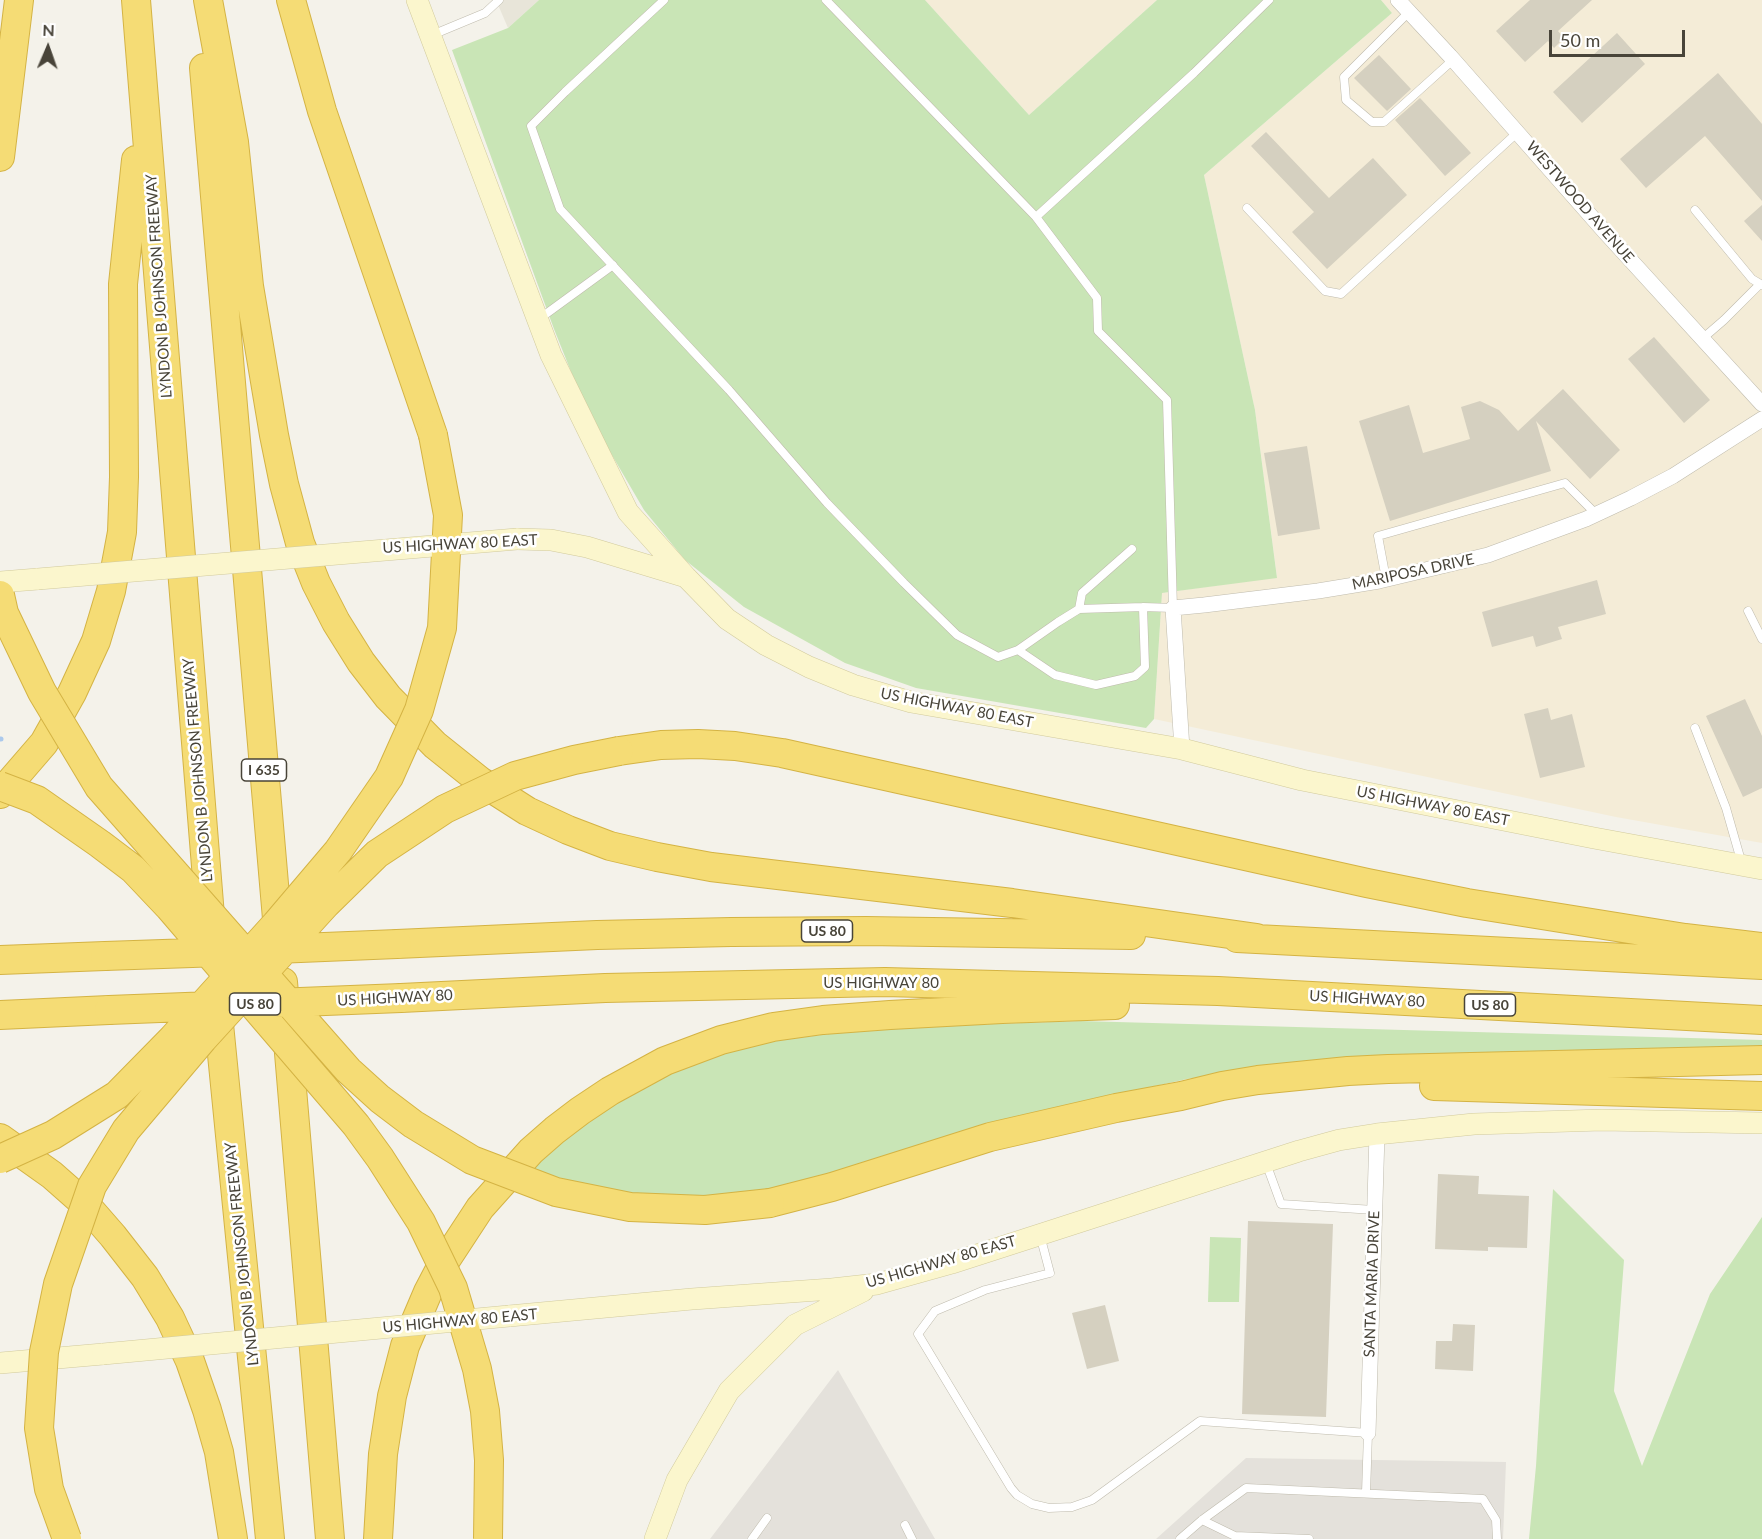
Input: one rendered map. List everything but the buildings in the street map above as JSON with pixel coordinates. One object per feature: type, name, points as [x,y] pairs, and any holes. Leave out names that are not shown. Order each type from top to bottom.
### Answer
[{"type":"highway","points":[[0,157],[20,0]]},
{"type":"highway","name":"LYNDON B JOHNSON FREEWAY","points":[[136,0],[211,932],[270,1539]]},
{"type":"highway","name":"I 635","points":[[198,0],[330,1539]]},
{"type":"highway","points":[[208,0],[234,142],[249,286],[270,412],[284,484],[300,543],[316,583],[336,622],[361,662],[388,697],[435,745],[480,781],[527,811],[610,846],[657,858],[711,867],[1012,903],[1257,938]]},
{"type":"highway","points":[[0,1159],[53,1135],[117,1095],[173,1038],[276,924],[338,851],[389,777],[419,710],[442,628],[448,515],[433,435],[322,111],[291,0]]},
{"type":"highway","points":[[0,794],[44,743],[72,693],[96,641],[111,591],[122,532],[123,284],[144,88]]},
{"type":"highway","points":[[0,595],[4,613],[42,692],[99,787],[348,1070],[380,1099],[413,1124],[472,1160],[556,1192],[630,1208],[705,1210],[770,1203],[990,1137],[1116,1108],[1249,1082],[1348,1071],[1410,1068],[1762,1060]]},
{"type":"highway","points":[[67,1539],[49,1489],[39,1428],[44,1352],[58,1284],[92,1186],[126,1130],[203,1039],[326,904],[378,854],[445,809],[515,776],[574,760],[661,745],[735,746],[782,753],[1467,903],[1685,938],[1762,946]]},
{"type":"highway","points":[[0,786],[37,800],[133,869],[170,907],[356,1125],[380,1158],[421,1222],[453,1288],[477,1369],[489,1460],[488,1539]]},
{"type":"highway","name":"US 80","points":[[0,960],[597,935],[742,932],[1001,933],[1257,938],[1762,965]]},
{"type":"highway","name":"US HIGHWAY 80","points":[[0,1015],[605,988],[885,982],[1218,991],[1762,1020]]},
{"type":"highway","points":[[378,1539],[383,1454],[393,1396],[405,1346],[428,1292],[460,1236],[504,1180],[531,1151],[555,1130],[610,1091],[656,1066],[693,1050],[721,1040],[773,1027],[823,1020],[949,1011],[1152,1004],[1218,991]]},
{"type":"highway","points":[[1181,1096],[1224,1097],[1295,1090],[1403,1085],[1762,1096]]},
{"type":"highway","points":[[0,1138],[52,1175],[86,1205],[145,1277],[170,1318],[190,1361],[219,1452],[233,1539]]},
{"type":"main road","points":[[417,0],[551,355],[628,512],[686,577]]},
{"type":"main road","name":"US HIGHWAY 80 EAST","points":[[0,582],[516,538],[551,540],[587,547],[686,577],[727,619],[766,645],[809,667],[853,685],[911,702],[1182,749],[1302,780],[1752,867]]},
{"type":"main road","name":"US HIGHWAY 80 EAST","points":[[0,1363],[877,1284],[952,1263],[1265,1161],[1339,1140],[1377,1134],[1474,1124],[1602,1120],[1762,1123]]},
{"type":"main road","points":[[655,1539],[677,1480],[729,1391],[795,1325],[877,1284]]},
{"type":"street","name":"WESTWOOD AVENUE","points":[[1398,0],[1454,59],[1611,239],[1762,404]]},
{"type":"street","name":"MARIPOSA DRIVE","points":[[1173,608],[1318,591],[1386,579],[1488,555],[1596,514],[1673,476],[1762,419]]},
{"type":"street","points":[[1173,608],[1182,749]]},
{"type":"street","name":"SANTA MARIA DRIVE","points":[[1368,1433],[1377,1134]]},
{"type":"lane","points":[[430,36],[485,13],[499,0]]},
{"type":"lane","points":[[664,0],[531,126],[560,209],[729,390],[828,503],[957,635],[998,657],[1018,650],[1079,609],[1173,608],[1167,400],[1098,332],[1097,298],[1036,217],[826,0]]},
{"type":"lane","points":[[1036,217],[1194,73],[1269,0]]},
{"type":"lane","points":[[1409,12],[1344,77],[1346,100],[1372,122],[1384,122],[1454,59]]},
{"type":"lane","points":[[1246,208],[1325,291],[1341,294],[1518,132]]},
{"type":"lane","points":[[1695,210],[1752,279],[1761,285],[1702,339]]},
{"type":"lane","points":[[538,320],[613,265]]},
{"type":"lane","points":[[1386,579],[1378,536],[1566,483],[1596,514]]},
{"type":"lane","points":[[1079,609],[1082,593],[1132,549]]},
{"type":"lane","points":[[1018,650],[1055,675],[1096,685],[1135,676],[1145,667],[1143,607]]},
{"type":"lane","points":[[1748,611],[1762,639]]},
{"type":"lane","points":[[1695,728],[1752,867]]},
{"type":"lane","points":[[1265,1161],[1281,1204],[1374,1210]]},
{"type":"lane","points":[[1040,1234],[1050,1273],[985,1290],[935,1311],[918,1334],[1017,1495],[1032,1504],[1049,1508],[1072,1507],[1092,1500],[1200,1421],[1368,1433],[1366,1493]]},
{"type":"lane","points":[[1180,1539],[1246,1488],[1483,1499],[1496,1520],[1497,1539]]},
{"type":"lane","points":[[752,1539],[767,1518]]},
{"type":"lane","points":[[1202,1520],[1235,1536],[1309,1539]]},
{"type":"lane","points":[[905,1525],[912,1539]]},
{"type":"shaded area","points":[[496,0],[539,0],[508,28]]},
{"type":"shaded area","points":[[925,0],[1157,0],[1029,115]]},
{"type":"shaded area","points":[[1381,0],[1762,0],[1762,843],[1616,817],[1154,719],[1162,593],[1277,577],[1255,410],[1204,175],[1392,13]]},
{"type":"shaded area","points":[[838,1370],[935,1539],[710,1539]]},
{"type":"shaded area","points":[[1246,1458],[1506,1462],[1503,1539],[1156,1539]]},
{"type":"green space","points":[[539,0],[925,0],[1029,115],[1157,0],[1381,0],[1392,13],[1204,175],[1255,410],[1277,578],[1162,593],[1154,719],[1146,728],[916,688],[845,663],[744,607],[685,560],[644,510],[588,414],[554,329],[452,50],[508,28]]},
{"type":"green space","points":[[1081,1021],[1762,1040],[1762,1050],[1250,1071],[1187,1079],[1048,1110],[779,1191],[727,1198],[627,1196],[529,1170],[573,1128],[648,1082],[715,1054],[774,1041],[875,1028]]},
{"type":"green space","points":[[1553,1189],[1624,1260],[1614,1391],[1642,1466],[1710,1294],[1762,1217],[1762,1539],[1529,1539],[1536,1466]]},
{"type":"green space","points":[[1210,1237],[1241,1238],[1239,1302],[1208,1302]]}]
